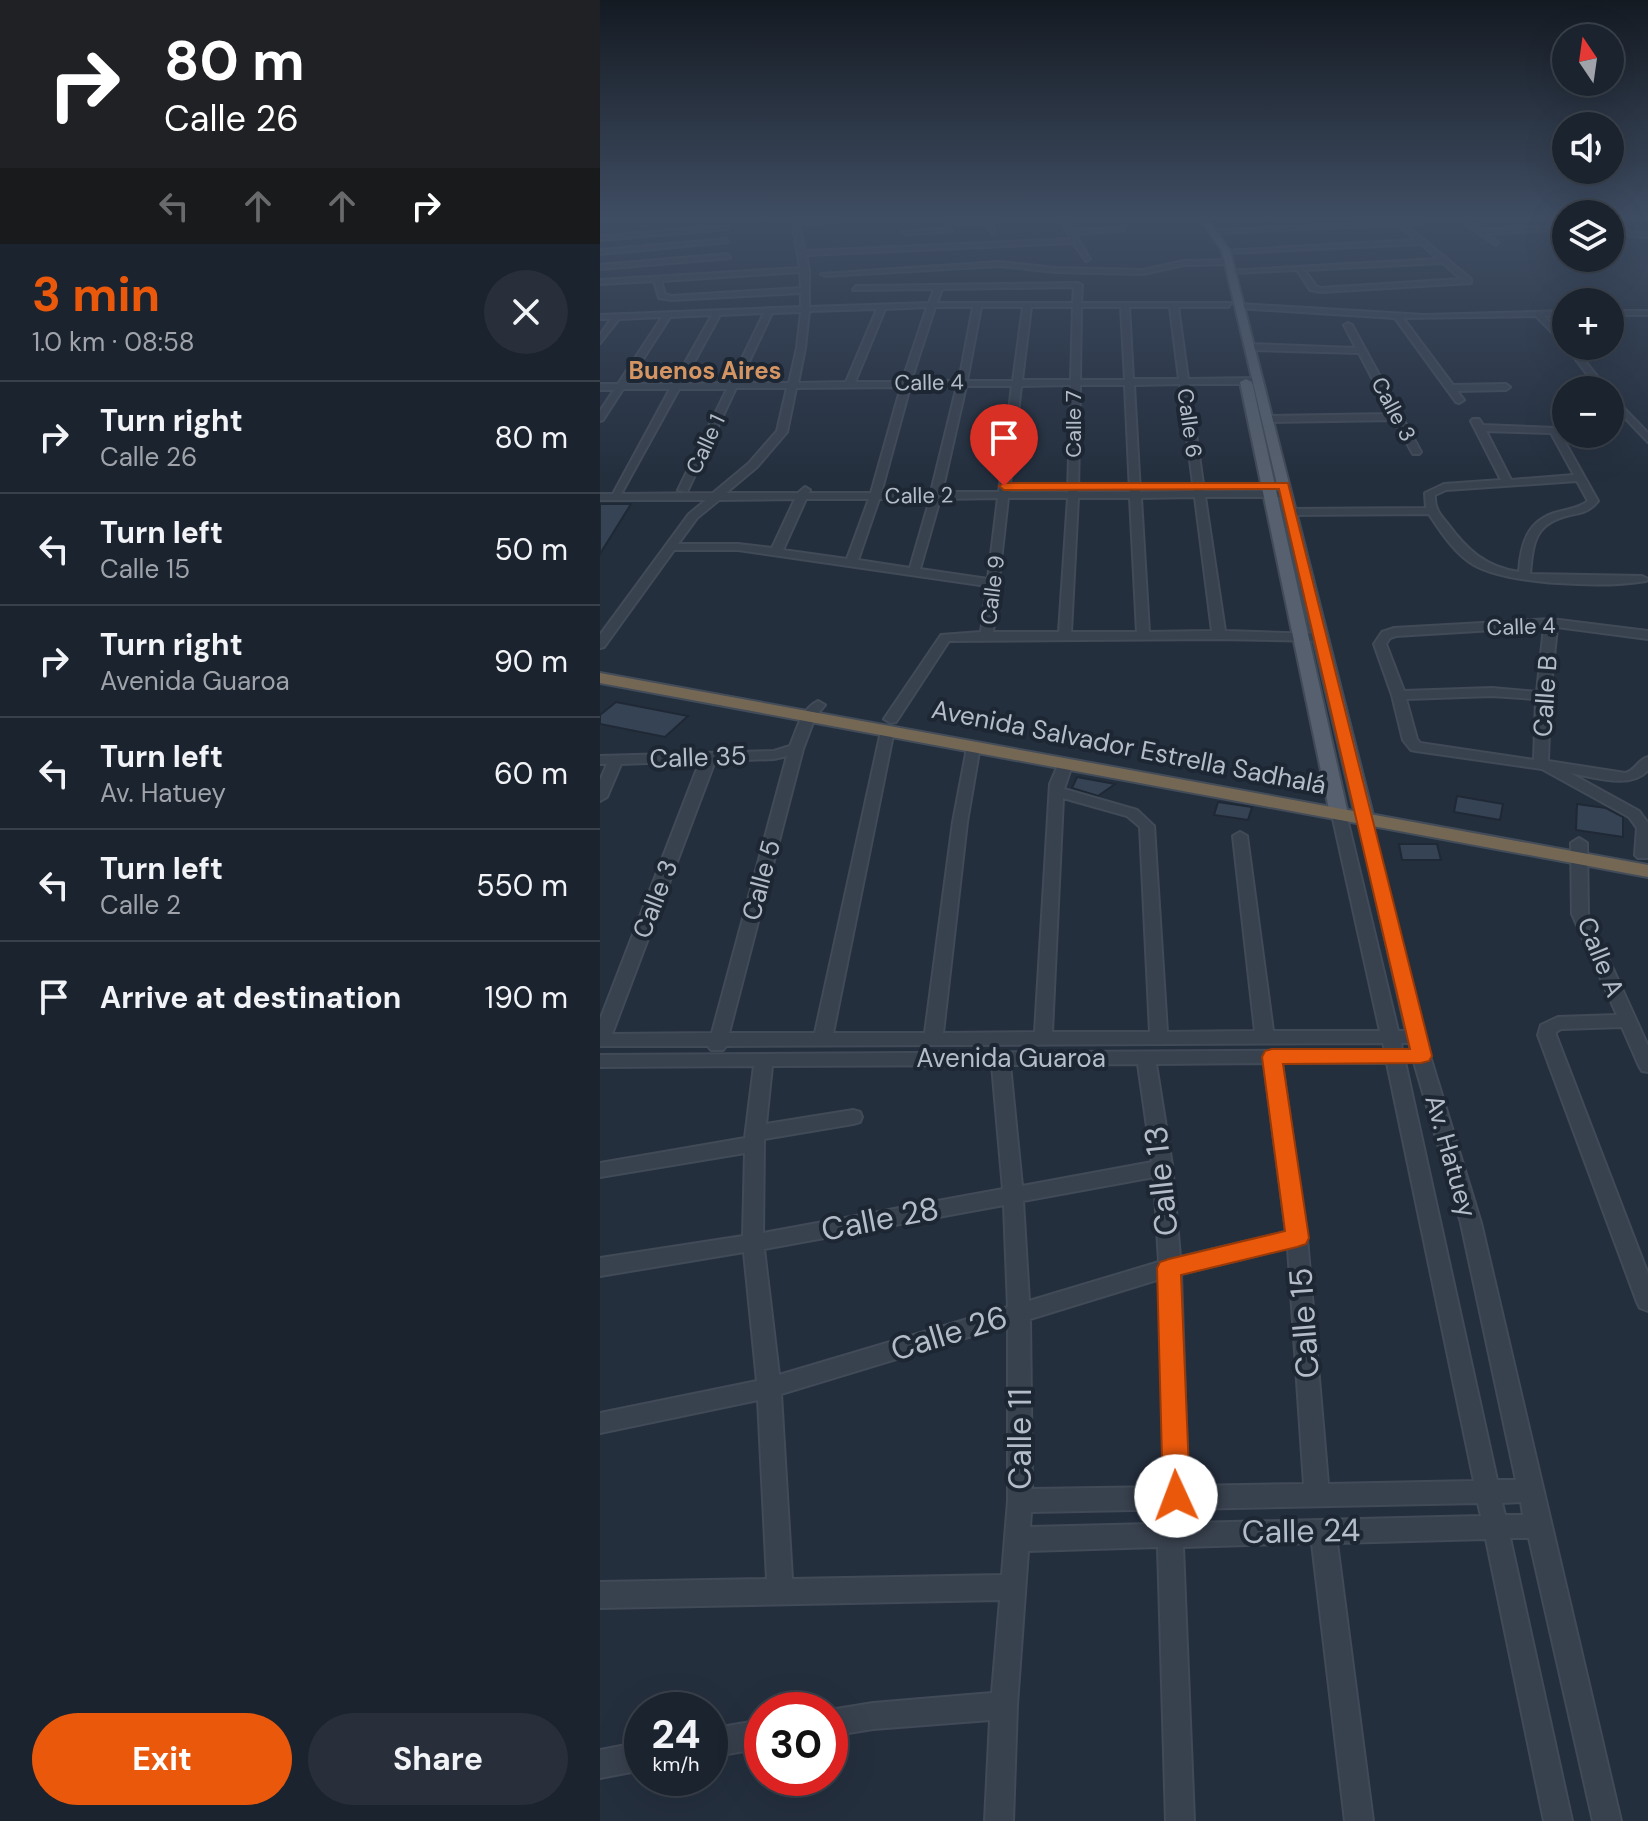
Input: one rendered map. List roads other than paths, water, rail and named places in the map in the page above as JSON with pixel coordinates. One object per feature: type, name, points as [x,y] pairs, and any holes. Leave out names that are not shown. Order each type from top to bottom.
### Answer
[{"type":"highway","name":"Avenida Salvador Estrella Sadhalá","points":[[600,667],[813,710],[1337,807]]},
{"type":"highway","name":"Avenida Salvador Estrella Sadhalá","points":[[600,678],[813,710]]},
{"type":"highway","name":"Avenida Salvador Estrella Sadhalá","points":[[889,724],[1065,765],[1363,811],[1579,851],[1646,860]]},
{"type":"main road","name":"Av. Hatuey","points":[[1230,305],[1250,347],[1252,384],[1269,490],[1337,807]]},
{"type":"main road","name":"Av. Hatuey","points":[[1230,305],[1252,384],[1269,419],[1319,638],[1363,811]]},
{"type":"street","points":[[600,644],[693,516],[776,441],[782,432],[805,305]]},
{"type":"street","points":[[837,308],[962,305]]},
{"type":"street","points":[[1009,305],[1027,306]]},
{"type":"street","points":[[600,317],[837,308],[1077,305],[1230,305],[1443,317],[1552,313]]},
{"type":"street","name":"Calle 7","points":[[1065,638],[1073,491],[1077,305]]},
{"type":"street","points":[[1125,305],[1230,305]]},
{"type":"street","points":[[1125,305],[1143,637]]},
{"type":"street","points":[[851,563],[876,492],[931,306]]},
{"type":"street","name":"Calle 9","points":[[986,638],[1027,306]]},
{"type":"street","points":[[914,572],[964,385],[977,307]]},
{"type":"street","name":"Calle 6","points":[[1174,307],[1219,635]]},
{"type":"street","points":[[850,383],[881,308]]},
{"type":"street","name":"Calle 1","points":[[683,490],[769,310]]},
{"type":"street","points":[[617,492],[718,312]]},
{"type":"street","points":[[1537,313],[1552,329]]},
{"type":"street","points":[[1624,313],[1648,313]]},
{"type":"street","points":[[600,418],[668,314]]},
{"type":"street","points":[[1397,315],[1459,400]]},
{"type":"street","points":[[600,341],[617,316]]},
{"type":"street","name":"Calle 3","points":[[1348,325],[1416,452]]},
{"type":"street","points":[[1250,347],[1362,351]]},
{"type":"street","points":[[1579,360],[1592,376]]},
{"type":"street","name":"Calle 4","points":[[792,386],[850,383],[907,386]]},
{"type":"street","name":"Calle 4","points":[[600,387],[1252,384]]},
{"type":"street","points":[[1450,388],[1506,387]]},
{"type":"street","points":[[1624,412],[1648,439]]},
{"type":"street","points":[[1269,419],[1399,417]]},
{"type":"street","points":[[1507,481],[1477,423],[1551,429],[1593,501],[1591,505],[1552,516],[1532,530],[1524,576]]},
{"type":"street","points":[[1582,478],[1507,481],[1437,489],[1428,500],[1432,511],[1456,544],[1478,563],[1524,576],[1642,579]]},
{"type":"street","name":"Calle 2","points":[[600,495],[683,490],[719,492]]},
{"type":"street","name":"Calle 2","points":[[600,495],[1285,490]]},
{"type":"street","points":[[776,552],[804,492]]},
{"type":"street","points":[[1291,512],[1432,511]]},
{"type":"street","points":[[670,547],[726,546],[993,583]]},
{"type":"street","name":"Calle 4","points":[[1399,695],[1380,644],[1386,635],[1394,632],[1551,623],[1648,635]]},
{"type":"street","name":"Calle B","points":[[1551,623],[1543,696],[1541,763],[1634,814],[1644,828],[1646,860]]},
{"type":"street","points":[[823,1038],[889,724],[945,638],[1219,635],[1319,638]]},
{"type":"street","points":[[1543,696],[1492,692],[1399,695],[1410,740],[1416,747],[1630,777],[1640,772],[1648,761]]},
{"type":"street","name":"Calle 5","points":[[713,1059],[796,749],[813,710]]},
{"type":"street","points":[[933,1039],[960,822],[973,746]]},
{"type":"street","name":"Calle 35","points":[[600,760],[774,755],[796,749]]},
{"type":"street","name":"Calle 3","points":[[600,1040],[709,757]]},
{"type":"street","points":[[600,797],[616,760]]},
{"type":"street","points":[[1043,1040],[1052,839],[1059,776],[1065,765]]},
{"type":"street","points":[[1057,792],[1132,813],[1147,826],[1159,1039]]},
{"type":"street","name":"Av. Hatuey","points":[[1337,807],[1489,1492],[1558,1821]]},
{"type":"street","name":"Av. Hatuey","points":[[1363,811],[1420,1046],[1471,1223],[1607,1821]]},
{"type":"street","name":"Calle 15","points":[[1240,836],[1297,1238],[1317,1495]]},
{"type":"street","name":"Calle A","points":[[1579,851],[1580,914],[1648,1066]]},
{"type":"street","points":[[1627,1021],[1558,1023],[1547,1029],[1547,1035],[1648,1302]]},
{"type":"street","name":"Avenida Guaroa","points":[[600,1040],[1159,1039],[1269,1048]]},
{"type":"street","name":"Avenida Guaroa","points":[[600,1061],[1146,1058],[1269,1048],[1420,1046]]},
{"type":"street","name":"Calle 11","points":[[999,1821],[1004,1705],[1020,1501],[1019,1312],[1013,1195],[1000,1058]]},
{"type":"street","name":"Calle 13","points":[[1146,1058],[1169,1268],[1176,1496]]},
{"type":"street","points":[[764,1060],[755,1138],[753,1243],[769,1388],[780,1593]]},
{"type":"street","points":[[600,1170],[853,1117]]},
{"type":"street","name":"Calle 28","points":[[600,1267],[753,1243],[1160,1168]]},
{"type":"street","name":"Calle 26","points":[[600,1423],[769,1388],[1169,1268],[1297,1238]]},
{"type":"street","name":"Calle 24","points":[[1020,1501],[1530,1491]]},
{"type":"street","name":"Calle 24","points":[[1017,1539],[1538,1526]]},
{"type":"street","points":[[1323,1531],[1359,1821]]},
{"type":"street","points":[[1170,1535],[1180,1821]]},
{"type":"street","points":[[600,1595],[1014,1587]]},
{"type":"street","points":[[848,1720],[1004,1705]]},
{"type":"street","points":[[600,1764],[624,1759]]},
{"type":"district","name":"Buenos Aires","points":[[705,371]]}]
